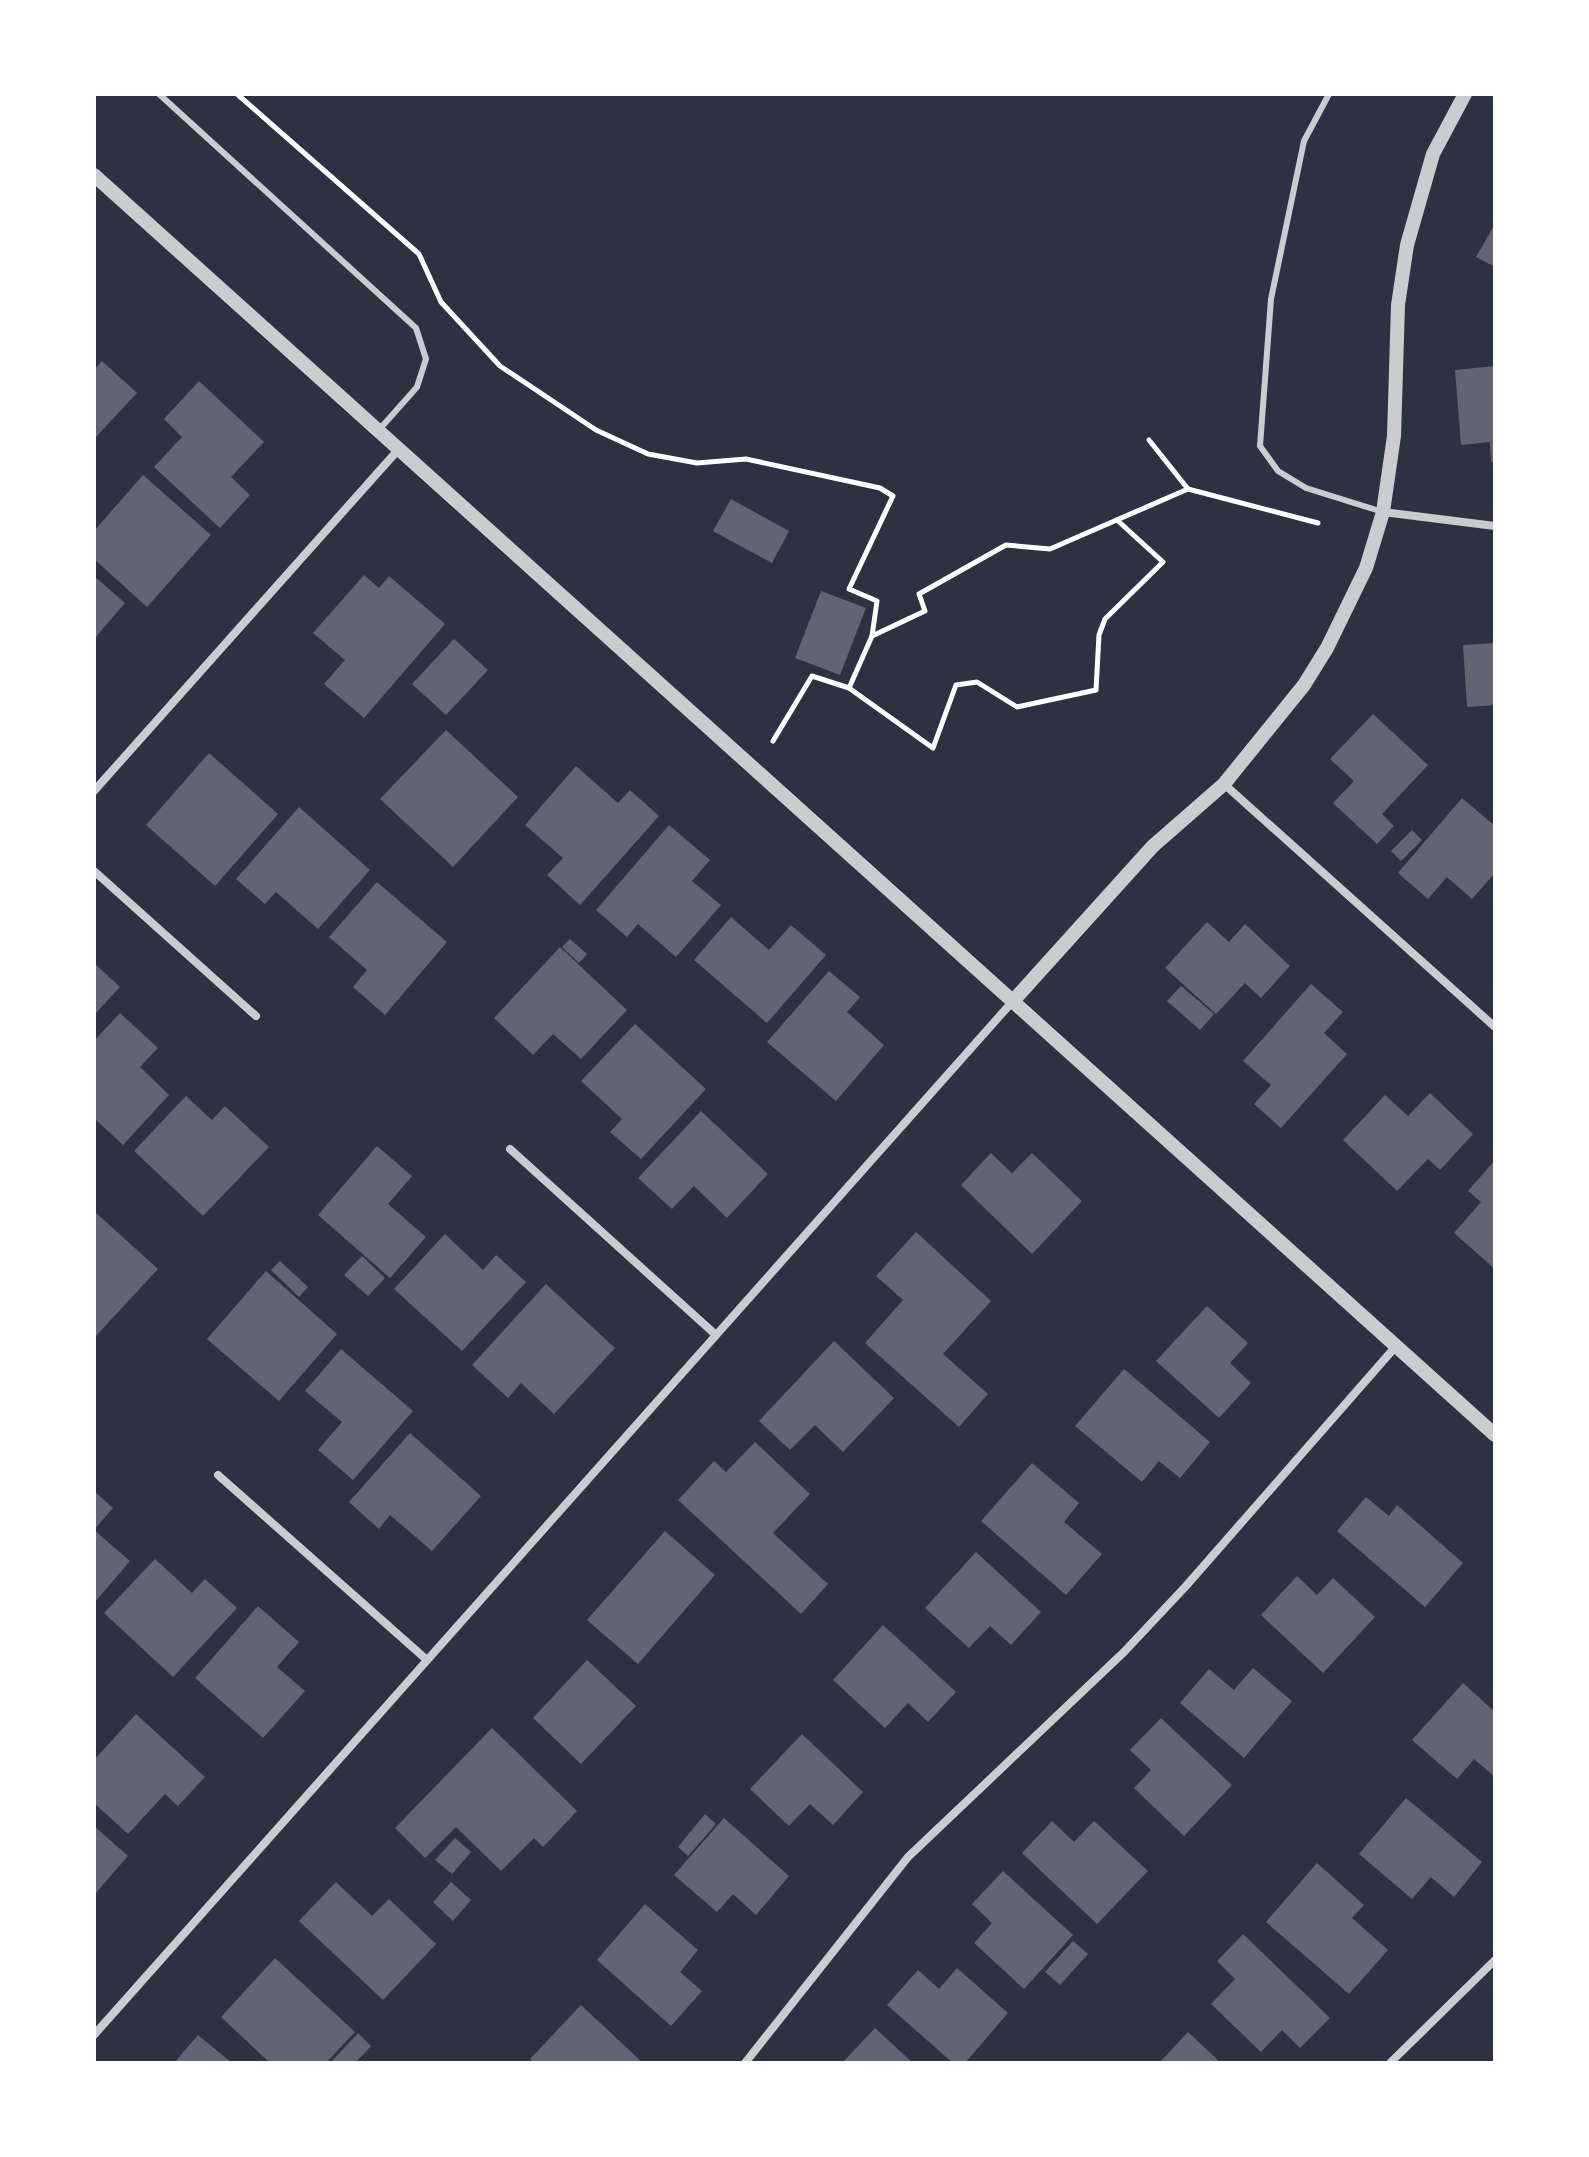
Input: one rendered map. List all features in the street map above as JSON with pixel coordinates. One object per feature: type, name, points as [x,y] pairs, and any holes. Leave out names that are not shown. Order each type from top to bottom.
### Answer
[{"type":"street","points":[[94,2035],[1153,846],[1224,784],[1304,685],[1327,648],[1366,568],[1383,512],[1394,436],[1398,305],[1407,245],[1433,154],[1465,94]]},
{"type":"street","points":[[94,175],[1495,1435]]},
{"type":"street","points":[[94,791],[398,450]]},
{"type":"street","points":[[1383,512],[1495,526]]},
{"type":"street","points":[[1224,784],[1495,1027]]},
{"type":"street","points":[[94,871],[256,1016]]},
{"type":"street","points":[[510,1149],[716,1335]]},
{"type":"street","points":[[745,2063],[908,1857],[1124,1652],[1186,1586],[1397,1345]]},
{"type":"street","points":[[218,1475],[427,1660]]},
{"type":"street","points":[[1390,2063],[1495,1960]]},
{"type":"lane","points":[[159,94],[416,328],[426,359],[417,387],[378,431]]},
{"type":"lane","points":[[1329,94],[1304,141],[1271,299],[1260,446],[1278,471],[1306,488],[1383,512]]},
{"type":"path","points":[[237,94],[419,254],[441,302],[500,366],[596,430],[648,454],[697,463],[746,459],[880,488],[893,496],[849,589],[877,601],[872,636],[849,688]]},
{"type":"path","points":[[1149,440],[1188,489],[1318,523]]},
{"type":"path","points":[[872,636],[925,611],[919,594],[1006,545],[1050,549],[1188,489]]},
{"type":"path","points":[[773,741],[812,676],[849,688],[933,748],[956,685],[977,682],[1017,707],[1096,690],[1099,635],[1105,619],[1163,562],[1117,520]]},
{"type":"building","points":[[1495,224],[1495,267],[1476,257]]},
{"type":"building","points":[[102,361],[137,393],[94,439],[94,370]]},
{"type":"building","points":[[1495,366],[1495,461],[1491,462],[1490,442],[1461,445],[1455,370]]},
{"type":"building","points":[[199,381],[264,442],[231,477],[250,495],[220,528],[154,467],[182,437],[164,419]]},
{"type":"building","points":[[143,475],[211,535],[147,607],[94,559],[94,531]]},
{"type":"building","points":[[731,499],[789,531],[772,563],[713,531]]},
{"type":"building","points":[[364,575],[379,588],[389,576],[445,624],[364,718],[324,684],[345,660],[313,633]]},
{"type":"building","points":[[94,576],[125,603],[94,639]]},
{"type":"building","points":[[821,591],[866,608],[840,675],[795,658]]},
{"type":"building","points":[[454,639],[488,670],[446,715],[412,684]]},
{"type":"building","points":[[1495,643],[1495,705],[1467,707],[1463,645]]},
{"type":"building","points":[[1373,714],[1428,765],[1382,814],[1394,826],[1377,844],[1333,803],[1354,781],[1330,759]]},
{"type":"building","points":[[446,730],[518,797],[453,867],[380,799]]},
{"type":"building","points":[[209,753],[278,814],[215,886],[146,825]]},
{"type":"building","points":[[576,766],[618,803],[630,790],[659,816],[580,905],[547,875],[563,858],[525,825]]},
{"type":"building","points":[[1462,798],[1495,826],[1495,873],[1472,899],[1447,877],[1428,899],[1398,873]]},
{"type":"building","points":[[299,807],[370,870],[318,929],[276,892],[265,904],[236,879]]},
{"type":"building","points":[[669,825],[710,860],[692,881],[721,905],[676,957],[638,924],[627,937],[596,910]]},
{"type":"building","points":[[1412,830],[1422,840],[1401,861],[1391,851]]},
{"type":"building","points":[[377,882],[447,942],[385,1015],[353,987],[367,970],[329,937]]},
{"type":"building","points":[[731,917],[769,950],[791,925],[826,955],[767,1023],[694,960]]},
{"type":"building","points":[[1207,922],[1229,942],[1245,924],[1290,966],[1261,998],[1245,983],[1216,1014],[1165,968]]},
{"type":"building","points":[[570,939],[587,954],[579,963],[562,947]]},
{"type":"building","points":[[560,947],[627,1010],[581,1059],[553,1034],[533,1055],[494,1018]]},
{"type":"building","points":[[94,963],[120,987],[94,1015]]},
{"type":"building","points":[[829,971],[860,997],[847,1012],[884,1045],[836,1101],[767,1042]]},
{"type":"building","points":[[1311,984],[1343,1012],[1324,1033],[1347,1054],[1281,1128],[1254,1104],[1271,1085],[1243,1061]]},
{"type":"building","points":[[1181,986],[1214,1014],[1200,1030],[1167,1001]]},
{"type":"building","points":[[120,1013],[158,1048],[140,1067],[169,1095],[123,1145],[94,1118],[94,1041]]},
{"type":"building","points":[[635,1024],[706,1089],[641,1159],[610,1132],[622,1119],[581,1081]]},
{"type":"building","points":[[1430,1093],[1473,1134],[1440,1170],[1428,1159],[1397,1191],[1343,1140],[1385,1095],[1408,1116]]},
{"type":"building","points":[[186,1096],[212,1120],[225,1106],[269,1147],[203,1216],[134,1151]]},
{"type":"building","points":[[701,1111],[768,1174],[727,1218],[694,1186],[672,1209],[638,1178]]},
{"type":"building","points":[[377,1146],[412,1176],[388,1204],[426,1237],[390,1278],[318,1215]]},
{"type":"building","points":[[991,1153],[1012,1173],[1032,1153],[1082,1201],[1032,1254],[961,1185]]},
{"type":"building","points":[[1495,1160],[1495,1269],[1454,1233],[1481,1202],[1468,1191]]},
{"type":"building","points":[[94,1211],[158,1269],[94,1338]]},
{"type":"building","points":[[916,1232],[991,1301],[943,1354],[988,1394],[959,1427],[865,1343],[903,1300],[876,1276]]},
{"type":"building","points":[[445,1234],[483,1270],[496,1255],[526,1282],[462,1351],[394,1289]]},
{"type":"building","points":[[362,1256],[385,1278],[368,1296],[344,1275]]},
{"type":"building","points":[[280,1261],[308,1287],[299,1297],[271,1270]]},
{"type":"building","points":[[266,1271],[337,1334],[279,1401],[207,1339]]},
{"type":"building","points":[[546,1284],[615,1348],[554,1414],[521,1383],[508,1398],[472,1365]]},
{"type":"building","points":[[1207,1306],[1248,1343],[1230,1363],[1251,1383],[1219,1418],[1156,1361]]},
{"type":"building","points":[[834,1341],[894,1398],[843,1452],[815,1425],[790,1450],[759,1421]]},
{"type":"building","points":[[341,1349],[413,1411],[353,1480],[318,1450],[342,1422],[305,1391]]},
{"type":"building","points":[[1124,1369],[1210,1442],[1180,1478],[1159,1461],[1142,1482],[1075,1426]]},
{"type":"building","points":[[410,1433],[481,1496],[432,1551],[390,1515],[379,1529],[349,1502]]},
{"type":"building","points":[[755,1442],[810,1494],[773,1533],[828,1584],[801,1614],[678,1500],[714,1461],[726,1472]]},
{"type":"building","points":[[1032,1463],[1079,1503],[1064,1522],[1102,1554],[1066,1595],[981,1521]]},
{"type":"building","points":[[94,1491],[113,1508],[94,1530]]},
{"type":"building","points":[[1366,1497],[1389,1516],[1397,1505],[1463,1563],[1425,1607],[1337,1531]]},
{"type":"building","points":[[94,1530],[130,1561],[94,1603]]},
{"type":"building","points":[[665,1531],[715,1575],[638,1664],[587,1620]]},
{"type":"building","points":[[976,1552],[1041,1612],[1011,1645],[990,1626],[969,1648],[925,1608]]},
{"type":"building","points":[[155,1559],[192,1593],[205,1579],[237,1608],[173,1677],[104,1613]]},
{"type":"building","points":[[1297,1576],[1317,1595],[1333,1578],[1375,1617],[1323,1673],[1261,1615]]},
{"type":"building","points":[[258,1606],[299,1642],[277,1667],[305,1691],[263,1738],[195,1678]]},
{"type":"building","points":[[883,1625],[956,1692],[928,1722],[908,1703],[885,1728],[833,1680]]},
{"type":"building","points":[[587,1660],[636,1706],[581,1764],[533,1718]]},
{"type":"building","points":[[1253,1668],[1292,1701],[1244,1758],[1180,1703],[1209,1669],[1234,1690]]},
{"type":"building","points":[[1463,1683],[1495,1712],[1495,1777],[1474,1759],[1457,1779],[1412,1740]]},
{"type":"building","points":[[136,1714],[205,1777],[178,1806],[165,1794],[128,1834],[94,1803],[94,1760]]},
{"type":"building","points":[[1161,1718],[1232,1785],[1184,1836],[1134,1788],[1151,1770],[1130,1750]]},
{"type":"building","points":[[492,1728],[577,1811],[543,1847],[534,1838],[501,1871],[456,1827],[425,1858],[395,1828]]},
{"type":"building","points":[[802,1734],[863,1792],[833,1825],[810,1804],[789,1826],[750,1789]]},
{"type":"building","points":[[1406,1798],[1482,1862],[1454,1897],[1431,1877],[1412,1899],[1359,1854]]},
{"type":"building","points":[[705,1814],[716,1824],[688,1856],[678,1847]]},
{"type":"building","points":[[724,1818],[789,1876],[756,1915],[733,1894],[717,1912],[674,1875]]},
{"type":"building","points":[[1052,1821],[1074,1842],[1094,1821],[1148,1871],[1097,1924],[1022,1853]]},
{"type":"building","points":[[94,1826],[128,1856],[94,1895]]},
{"type":"building","points":[[455,1838],[471,1852],[452,1874],[435,1860]]},
{"type":"building","points":[[1317,1863],[1364,1905],[1352,1918],[1388,1950],[1349,1994],[1266,1922]]},
{"type":"building","points":[[1003,1871],[1073,1935],[1024,1989],[974,1943],[992,1923],[972,1904]]},
{"type":"building","points":[[336,1882],[372,1916],[389,1899],[436,1944],[383,2000],[299,1921]]},
{"type":"building","points":[[451,1882],[471,1900],[453,1921],[433,1902]]},
{"type":"building","points":[[645,1904],[698,1950],[680,1972],[702,1991],[671,2026],[597,1960]]},
{"type":"building","points":[[1243,1934],[1330,2018],[1300,2048],[1282,2030],[1261,2052],[1211,2004],[1235,1979],[1217,1961]]},
{"type":"building","points":[[1073,1941],[1088,1954],[1060,1985],[1045,1972]]},
{"type":"building","points":[[275,1958],[355,2032],[326,2063],[270,2063],[221,2017]]},
{"type":"building","points":[[957,1968],[1008,2013],[965,2063],[953,2063],[887,2005],[918,1970],[939,1989]]},
{"type":"building","points":[[581,2005],[643,2063],[534,2063],[530,2059]]},
{"type":"building","points":[[875,2028],[913,2063],[842,2063]]},
{"type":"building","points":[[1188,2032],[1221,2063],[1159,2063]]},
{"type":"building","points":[[358,2033],[371,2046],[355,2063],[330,2063]]},
{"type":"building","points":[[198,2035],[232,2063],[174,2063]]}]
